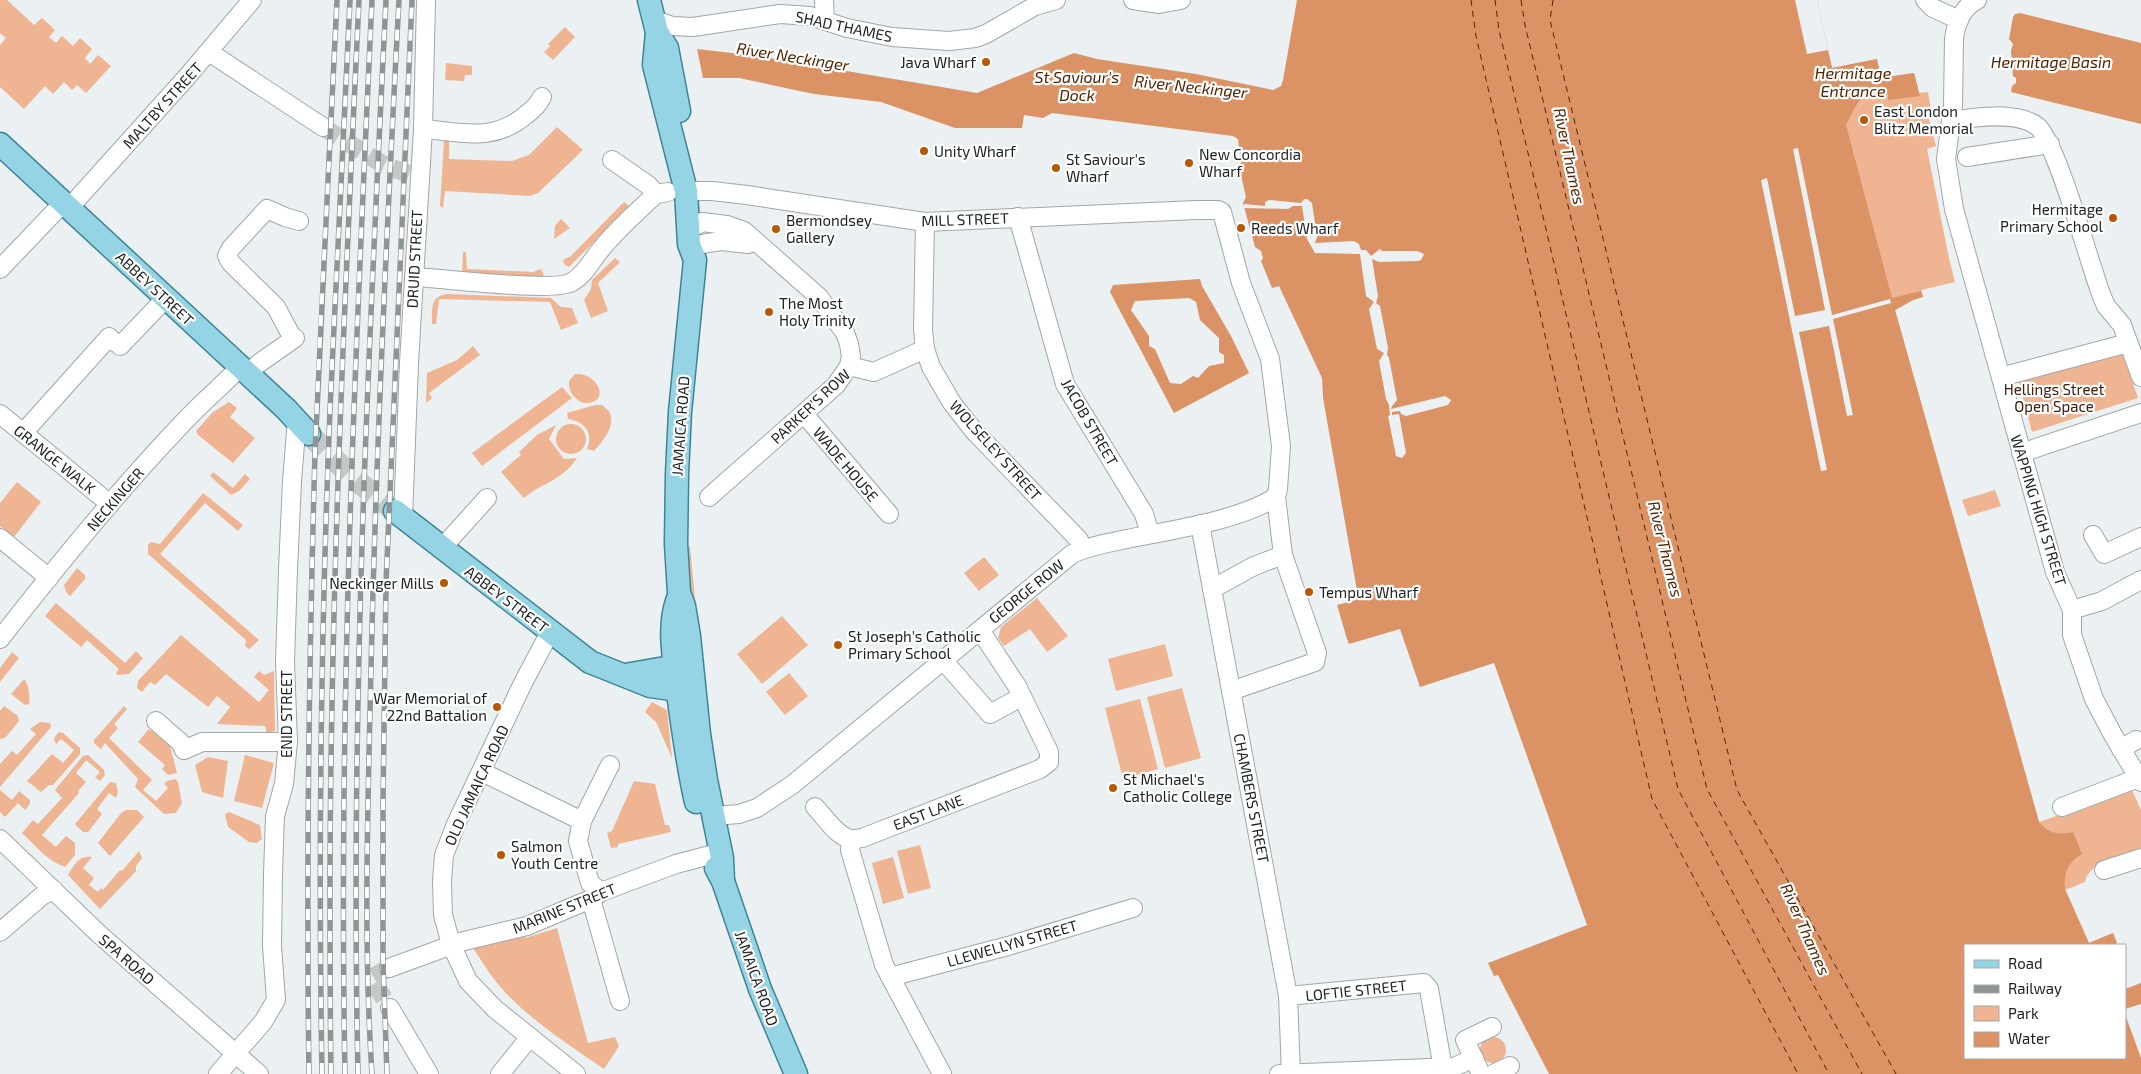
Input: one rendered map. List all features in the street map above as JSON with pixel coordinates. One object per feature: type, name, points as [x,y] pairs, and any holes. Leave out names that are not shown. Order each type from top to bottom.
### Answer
[{"type":"main road","name":"JAMAICA ROAD","points":[[654,17],[667,48],[680,115],[677,192],[701,240],[680,412],[677,456],[676,544],[679,593],[684,606],[683,665],[686,692],[688,770],[710,855],[723,881],[760,989],[796,1074]]},
{"type":"main road","name":"ABBEY STREET","points":[[0,144],[303,427]]},
{"type":"main road","name":"ABBEY STREET","points":[[399,515],[590,662],[616,674],[625,675],[683,665]]},
{"type":"main road","name":"ABBEY STREET","points":[[625,675],[650,686],[686,692]]},
{"type":"main road","name":"JAMAICA ROAD","points":[[686,692],[714,816],[722,858],[723,881]]},
{"type":"street","name":"MALTBY STREET","points":[[0,270],[66,206],[209,52],[252,0]]},
{"type":"street","name":"DRUID STREET","points":[[399,515],[414,277],[414,174],[423,129],[426,0]]},
{"type":"street","points":[[824,0],[825,21]]},
{"type":"street","name":"SHAD THAMES","points":[[654,17],[672,26],[693,27],[780,14],[810,16],[847,28],[892,37],[955,41],[986,34],[1035,3],[1056,0]]},
{"type":"street","points":[[1133,0],[1159,4],[1181,0]]},
{"type":"street","points":[[1925,0],[1933,8],[1959,20],[1969,5],[1977,0]]},
{"type":"street","name":"WAPPING HIGH STREET","points":[[1959,20],[1954,39],[1951,120],[1946,159],[1954,209],[2055,572],[2072,610],[2071,630],[2082,666],[2102,716],[2129,744],[2140,779]]},
{"type":"street","points":[[209,52],[324,127]]},
{"type":"street","points":[[423,129],[481,134],[498,132],[517,123],[538,105],[542,97]]},
{"type":"street","points":[[1951,120],[1992,115],[2029,122],[2037,126],[2044,133],[2050,144],[2101,294],[2106,306],[2122,325],[2141,377]]},
{"type":"street","points":[[1967,157],[2050,144]]},
{"type":"street","points":[[612,160],[648,185],[677,192]]},
{"type":"street","points":[[414,277],[534,285],[564,285],[571,283],[582,275],[603,247],[677,192]]},
{"type":"street","name":"MILL STREET","points":[[677,192],[747,195],[925,222],[1207,209],[1222,212],[1241,283],[1270,359],[1281,446],[1276,497]]},
{"type":"street","name":"NECKINGER","points":[[0,639],[110,504],[181,424],[244,370],[258,364],[294,339],[276,306],[230,263],[227,256],[231,248],[268,209],[299,221]]},
{"type":"street","name":"JACOB STREET","points":[[1018,217],[1065,384],[1144,514],[1150,534]]},
{"type":"street","name":"WOLSELEY STREET","points":[[925,222],[923,329],[925,349],[938,382],[978,435],[1074,534],[1079,540],[1082,549]]},
{"type":"street","points":[[701,240],[727,225],[744,231],[754,242],[806,284],[834,316],[845,333],[849,344],[851,356],[849,366]]},
{"type":"street","points":[[701,240],[748,244],[754,242]]},
{"type":"street","points":[[23,433],[109,337],[117,344],[166,298]]},
{"type":"street","points":[[2008,376],[2128,343]]},
{"type":"street","name":"PARKER'S ROW","points":[[709,497],[836,385],[849,366],[874,372],[925,349]]},
{"type":"street","points":[[2021,453],[2141,413]]},
{"type":"street","name":"GRANGE WALK","points":[[0,414],[110,504]]},
{"type":"street","name":"WADE HOUSE","points":[[804,414],[888,514]]},
{"type":"street","name":"ENID STREET","points":[[234,1054],[263,1022],[276,1000],[272,946],[275,816],[284,784],[288,742],[286,662],[292,481],[303,427]]},
{"type":"street","points":[[1231,691],[1315,662],[1317,653],[1283,556],[1276,497]]},
{"type":"street","name":"GEORGE ROW","points":[[714,816],[739,814],[757,808],[792,785],[1062,561],[1082,549],[1200,524],[1263,505],[1276,497]]},
{"type":"street","points":[[441,549],[487,498]]},
{"type":"street","name":"CHAMBERS STREET","points":[[1200,524],[1288,996],[1291,1074]]},
{"type":"street","points":[[2093,535],[2104,554],[2141,538]]},
{"type":"street","points":[[0,538],[49,578]]},
{"type":"street","points":[[1212,589],[1254,566],[1283,556]]},
{"type":"street","points":[[2072,610],[2102,601],[2141,580]]},
{"type":"street","name":"EAST LANE","points":[[851,840],[862,838],[1032,772],[1048,762],[1049,752],[1017,686],[980,630]]},
{"type":"street","name":"OLD JAMAICA ROAD","points":[[550,632],[523,683],[456,824],[444,855],[442,881],[443,915],[451,944],[468,981],[481,996],[576,1074]]},
{"type":"street","points":[[943,660],[990,714],[1012,702]]},
{"type":"street","points":[[156,721],[180,742],[184,750],[202,742],[288,742]]},
{"type":"street","points":[[610,765],[582,821],[578,841],[590,883],[596,896],[620,1001]]},
{"type":"street","points":[[482,772],[582,821]]},
{"type":"street","points":[[2062,807],[2140,779]]},
{"type":"street","points":[[815,807],[840,833],[851,840],[851,853],[884,965],[942,1074]]},
{"type":"street","name":"SPA ROAD","points":[[0,839],[100,935],[259,1074]]},
{"type":"street","name":"MARINE STREET","points":[[389,968],[451,944],[527,926],[676,864],[710,855]]},
{"type":"street","points":[[2104,870],[2141,858]]},
{"type":"street","points":[[0,932],[42,895],[54,890]]},
{"type":"street","name":"LLEWELLYN STREET","points":[[890,976],[995,950],[1133,908]]},
{"type":"street","name":"LOFTIE STREET","points":[[1288,996],[1424,983],[1429,988],[1443,1071]]},
{"type":"street","points":[[390,1008],[429,1074]]},
{"type":"street","points":[[1279,1074],[1443,1071],[1454,1066],[1477,1066],[1465,1040],[1492,1028]]},
{"type":"street","points":[[500,1074],[530,1037]]},
{"type":"street","points":[[218,1074],[234,1054]]},
{"type":"street","points":[[1493,1074],[1510,1066]]},
{"type":"green space","points":[[0,0],[7,0],[34,25],[42,18],[55,30],[49,37],[56,43],[62,36],[73,46],[80,38],[92,49],[85,58],[90,64],[98,55],[111,66],[86,93],[77,85],[72,90],[64,82],[53,94],[45,86],[24,109],[0,87],[0,45],[6,38],[0,33]]},
{"type":"green space","points":[[565,27],[575,37],[553,60],[544,52],[550,46],[548,44]]},
{"type":"green space","points":[[1828,50],[1832,68],[1877,59],[1881,78],[1914,73],[1919,93],[1928,92],[1931,110],[1927,111],[1936,146],[1927,149],[1955,282],[1921,290],[1923,297],[1895,310],[2039,822],[2132,790],[2141,810],[2141,850],[2100,864],[2088,875],[2085,882],[2065,890],[2089,943],[2113,933],[2117,943],[2054,944],[1947,720]]},
{"type":"green space","points":[[446,63],[472,66],[472,75],[465,75],[464,81],[445,80]]},
{"type":"green space","points":[[557,127],[583,150],[538,193],[530,196],[445,191],[443,208],[440,206],[444,141],[449,141],[449,159],[512,161],[529,155]]},
{"type":"green space","points":[[624,202],[629,206],[569,267],[565,265],[563,260],[571,256]]},
{"type":"green space","points":[[561,219],[570,228],[554,239],[555,226]]},
{"type":"green space","points":[[463,252],[466,252],[467,269],[533,272],[541,269],[544,275],[539,278],[462,274]]},
{"type":"green space","points":[[615,258],[620,262],[598,283],[608,311],[591,318],[584,300],[591,289],[592,280]]},
{"type":"green space","points":[[441,295],[551,298],[561,307],[572,308],[578,323],[561,330],[550,302],[439,299],[436,324],[432,324],[433,304]]},
{"type":"green space","points":[[473,346],[480,355],[429,393],[432,398],[426,403],[427,373],[457,360]]},
{"type":"green space","name":"Hellings Street Open Space","points":[[2122,352],[2138,398],[2032,432],[2018,379]]},
{"type":"green space","points":[[575,374],[590,378],[596,383],[600,394],[597,399],[592,402],[583,403],[576,399],[569,388],[569,381]]},
{"type":"green space","points":[[562,387],[572,398],[482,466],[472,453]]},
{"type":"green space","points":[[229,402],[237,408],[230,417],[255,438],[233,463],[198,435],[196,431],[213,412]]},
{"type":"green space","points":[[595,405],[602,405],[609,411],[611,422],[608,432],[594,451],[587,449],[589,438],[586,429],[579,422],[568,419],[567,413]]},
{"type":"green space","points":[[571,424],[582,428],[586,439],[582,450],[571,454],[560,450],[556,439],[560,428]]},
{"type":"green space","points":[[556,425],[549,439],[564,459],[577,458],[559,477],[524,498],[501,472],[521,455],[519,452],[537,435]]},
{"type":"green space","points":[[213,472],[233,488],[245,474],[250,479],[239,491],[231,495],[210,476]]},
{"type":"green space","points":[[17,482],[41,502],[14,537],[0,526],[0,503]]},
{"type":"green space","points":[[1995,490],[2001,506],[1968,516],[1962,500]]},
{"type":"green space","points":[[203,493],[243,525],[238,531],[205,503],[160,554],[259,640],[249,649],[245,646],[246,640],[148,554],[148,545],[151,542],[160,544]]},
{"type":"green space","points":[[688,547],[690,547],[696,609],[692,609]]},
{"type":"green space","points":[[984,557],[999,575],[979,591],[964,573]]},
{"type":"green space","points":[[77,568],[85,575],[85,579],[70,596],[66,592],[64,585]]},
{"type":"green space","points":[[1037,598],[1068,636],[1047,652],[1030,629],[1004,646],[998,638],[1001,627]]},
{"type":"green space","points":[[56,603],[125,663],[136,651],[143,658],[129,674],[118,675],[116,673],[119,669],[87,640],[81,647],[45,616]]},
{"type":"green space","points":[[782,616],[808,645],[762,684],[737,654]]},
{"type":"green space","points":[[181,635],[259,702],[269,690],[254,677],[259,671],[264,675],[274,671],[275,731],[267,733],[265,726],[217,724],[230,707],[217,696],[208,707],[166,674],[155,685],[150,682],[142,692],[137,688],[138,681]]},
{"type":"green space","points":[[1165,644],[1173,676],[1116,691],[1108,659]]},
{"type":"green space","points":[[12,652],[19,658],[0,682],[0,668]]},
{"type":"green space","points":[[789,673],[808,696],[785,715],[766,692]]},
{"type":"green space","points":[[24,679],[28,687],[29,698],[29,704],[25,705],[11,694]]},
{"type":"green space","points":[[1182,688],[1201,758],[1165,768],[1147,697]]},
{"type":"green space","points":[[1140,699],[1158,769],[1123,779],[1105,708]]},
{"type":"green space","points":[[652,702],[667,710],[672,758],[656,722],[645,712]]},
{"type":"green space","points":[[4,706],[18,716],[19,721],[5,738],[0,739],[0,711]]},
{"type":"green space","points":[[124,706],[127,709],[114,724],[118,728],[109,738],[152,780],[143,790],[156,801],[168,788],[164,784],[167,781],[175,779],[178,782],[182,803],[176,813],[164,814],[135,787],[138,779],[105,743],[101,749],[94,743],[94,740]]},
{"type":"green space","points":[[40,722],[50,723],[51,727],[0,787],[0,764],[12,751],[17,755],[36,734],[30,729]]},
{"type":"green space","points":[[148,730],[151,730],[170,746],[177,773],[168,775],[162,769],[165,765],[138,742]]},
{"type":"green space","points":[[59,732],[63,733],[80,748],[80,754],[53,785],[49,785],[41,792],[27,781],[52,754],[63,763],[74,750],[61,739],[56,744],[54,738]]},
{"type":"green space","points":[[88,755],[104,770],[105,775],[100,781],[95,777],[100,772],[86,760],[76,773],[86,782],[78,791],[79,793],[42,835],[56,847],[66,836],[75,843],[75,855],[65,867],[47,857],[22,833],[33,820],[38,824],[62,798],[55,790],[83,756]]},
{"type":"green space","points":[[245,755],[274,763],[262,808],[234,801]]},
{"type":"green space","points":[[208,757],[228,761],[223,798],[202,792],[195,765]]},
{"type":"green space","points":[[634,781],[655,784],[665,825],[669,825],[671,832],[618,844],[618,847],[611,848],[607,833],[612,831]]},
{"type":"green space","points":[[110,782],[116,783],[118,792],[116,798],[109,793],[97,809],[102,814],[88,832],[83,832],[75,824]]},
{"type":"green space","points":[[0,790],[12,800],[19,791],[30,800],[30,804],[25,810],[18,803],[5,817],[0,812]]},
{"type":"green space","points":[[126,810],[137,810],[144,817],[110,856],[98,843],[121,813]]},
{"type":"green space","points":[[229,812],[260,825],[262,839],[257,843],[249,842],[228,827],[225,814]]},
{"type":"green space","points":[[920,845],[931,888],[908,894],[897,851]]},
{"type":"green space","points":[[139,851],[142,858],[136,866],[136,871],[100,909],[68,875],[80,859],[92,857],[83,868],[94,878],[89,885],[98,892],[101,888],[103,890],[120,870],[122,871]]},
{"type":"green space","points":[[893,857],[904,898],[883,904],[872,863]]},
{"type":"green space","points":[[557,928],[588,1043],[615,1037],[619,1046],[604,1069],[552,1033],[515,1002],[496,981],[473,948],[522,930],[525,938]]},
{"type":"green space","points":[[1493,1037],[1502,1041],[1506,1050],[1502,1059],[1493,1063],[1484,1059],[1480,1050],[1484,1041]]},
{"type":"water","points":[[1297,0],[1817,0],[1832,68],[1877,59],[1881,78],[1914,73],[1920,96],[1888,100],[1888,93],[1884,89],[1870,92],[1860,100],[1846,125],[1892,298],[1921,291],[1923,297],[1895,310],[2039,822],[2046,829],[2054,833],[2073,832],[2082,854],[2070,864],[2065,879],[2065,889],[2089,943],[2113,933],[2117,943],[1964,944],[1964,1059],[2126,1059],[2126,1017],[2141,1058],[2141,1074],[1549,1074],[1498,975],[1494,976],[1488,963],[1587,925],[1494,663],[1420,687],[1400,629],[1349,644],[1337,605],[1356,600],[1358,596],[1323,398],[1322,378],[1279,286],[1272,288],[1261,261],[1263,258],[1261,251],[1255,247],[1243,203],[1246,197],[1240,171],[1237,168],[1241,163],[1238,139],[1233,136],[1052,113],[1043,118],[1024,115],[1022,128],[955,128],[881,102],[814,94],[739,78],[703,78],[697,49],[758,56],[977,93],[1074,53],[1097,59],[1196,74],[1273,90],[1281,86]]},
{"type":"water","name":"Hermitage Basin","points":[[2020,13],[2141,43],[2141,124],[2011,92],[2012,86],[2016,83],[2016,78],[2013,76],[2011,51],[2013,44],[2009,39],[2013,17],[2015,14]]},
{"type":"water","points":[[1200,279],[1249,373],[1174,413],[1110,292],[1113,285]],"holes":[[[1189,298],[1196,302],[1200,320],[1219,338],[1219,352],[1224,355],[1224,363],[1209,366],[1198,378],[1193,376],[1181,384],[1170,383],[1155,349],[1149,346],[1149,336],[1131,310],[1135,301]]]},
{"type":"water","points":[[2141,983],[2141,1004],[2126,1009],[2126,989]]},
{"type":"pier","points":[[1795,0],[1817,0],[1828,50],[1807,54]]},
{"type":"pier","points":[[1798,148],[1832,315],[1890,299],[1891,303],[1833,319],[1853,415],[1847,416],[1829,326],[1799,332],[1827,470],[1821,471],[1761,180],[1767,178],[1795,316],[1825,310],[1793,149]]},
{"type":"pier","points":[[1304,199],[1312,203],[1317,237],[1315,243],[1354,241],[1359,244],[1361,250],[1366,250],[1371,256],[1380,249],[1382,251],[1417,251],[1424,254],[1421,260],[1418,261],[1379,262],[1372,259],[1378,296],[1376,303],[1380,306],[1388,348],[1387,355],[1397,400],[1391,409],[1445,396],[1451,400],[1448,405],[1406,416],[1401,414],[1400,411],[1392,412],[1392,415],[1399,414],[1406,453],[1402,458],[1396,456],[1388,416],[1390,415],[1389,405],[1386,399],[1379,361],[1384,353],[1377,349],[1369,309],[1374,302],[1366,296],[1360,254],[1315,253],[1307,239],[1302,206],[1293,206],[1288,209],[1244,208],[1244,204],[1265,206],[1265,202],[1269,200],[1301,203]]},
{"type":"ferry route","points":[[1471,0],[1476,36],[1652,799],[1798,1074]]},
{"type":"ferry route","points":[[1495,0],[1499,30],[1678,789],[1829,1074]]},
{"type":"ferry route","points":[[1521,0],[1525,25],[1707,789],[1862,1074]]},
{"type":"ferry route","points":[[1553,0],[1550,20],[1737,790],[1896,1074]]},
{"type":"tunnel","points":[[323,127],[384,165],[409,174]]},
{"type":"tunnel","points":[[309,434],[351,476],[395,511]]},
{"type":"tunnel","points":[[389,968],[371,978],[390,1008]]},
{"type":"railway","points":[[309,1074],[308,841],[315,453],[337,0]]},
{"type":"railway","points":[[322,1074],[320,825],[324,576],[350,0]]},
{"type":"railway","points":[[331,1074],[330,874],[333,656],[344,328],[359,0]]},
{"type":"railway","points":[[345,1074],[343,940],[349,537],[372,0]]},
{"type":"railway","points":[[358,1074],[356,805],[362,537],[386,0]]},
{"type":"railway","points":[[372,1074],[367,922],[371,669],[382,334],[399,0]]},
{"type":"railway","points":[[387,1074],[383,961],[386,583],[412,0]]},
{"type":"place","name":"Java Wharf","points":[[986,62]]},
{"type":"place","name":"East London Blitz Memorial","points":[[1864,120]]},
{"type":"place","name":"Unity Wharf","points":[[924,151]]},
{"type":"place","name":"New Concordia Wharf","points":[[1189,163]]},
{"type":"place","name":"St Saviour's Wharf","points":[[1056,168]]},
{"type":"place","name":"Hermitage Primary School","points":[[2113,218]]},
{"type":"place","name":"Reeds Wharf","points":[[1241,228]]},
{"type":"place","name":"Bermondsey Gallery","points":[[776,229]]},
{"type":"place","name":"The Most Holy Trinity","points":[[769,312]]},
{"type":"place","name":"Neckinger Mills","points":[[444,583]]},
{"type":"place","name":"Tempus Wharf","points":[[1309,592]]},
{"type":"place","name":"St Joseph's Catholic Primary School","points":[[838,645]]},
{"type":"place","name":"War Memorial of 22nd Battalion","points":[[497,707]]},
{"type":"place","name":"St Michael's Catholic College","points":[[1113,788]]},
{"type":"place","name":"Salmon Youth Centre","points":[[501,855]]},
{"type":"water label","name":"River Neckinger","points":[[793,56]]},
{"type":"water label","name":"Hermitage Entrance","points":[[1853,81]]},
{"type":"water label","name":"St Saviour's Dock","points":[[1077,85]]},
{"type":"water label","name":"River Neckinger","points":[[1191,86]]},
{"type":"water label","name":"River Thames","points":[[1570,156]]},
{"type":"water label","name":"River Thames","points":[[1666,549]]},
{"type":"water label","name":"River Thames","points":[[1806,929]]}]
